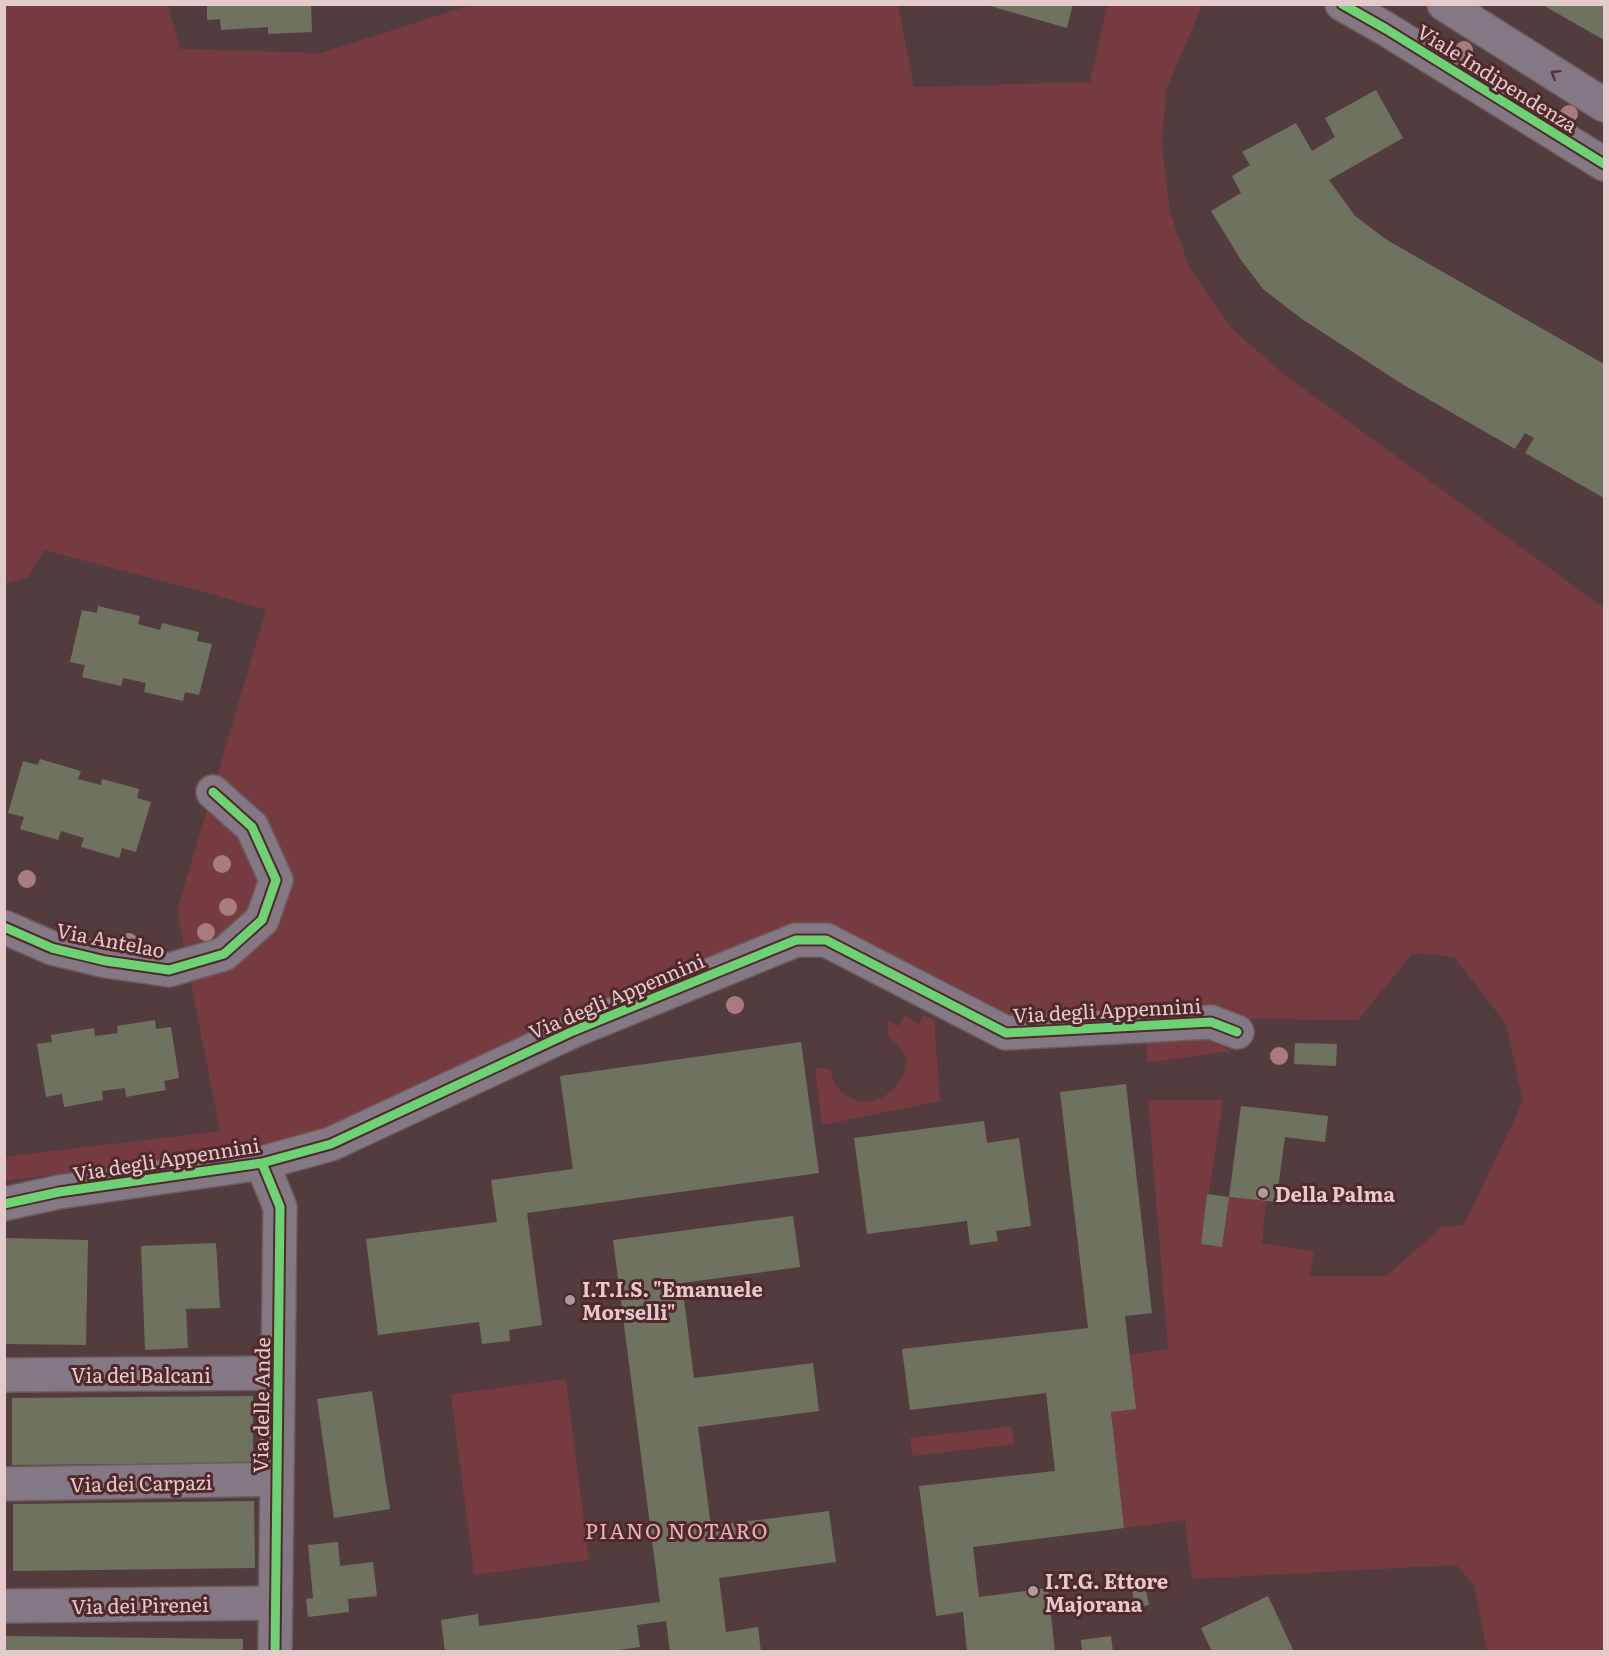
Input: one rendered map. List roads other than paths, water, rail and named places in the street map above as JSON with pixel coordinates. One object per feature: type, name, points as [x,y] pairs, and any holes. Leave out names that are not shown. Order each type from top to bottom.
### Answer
[{"type":"street","name":"Viale Indipendenza","points":[[1342,4],[1605,164]]},
{"type":"street","name":"Viale Indipendenza","points":[[1444,4],[1605,105]]},
{"type":"street","name":"Via Antelao","points":[[4,927],[52,948],[106,961],[169,970],[224,954],[261,920],[276,880],[252,827],[213,792]]},
{"type":"street","name":"Via degli Appennini","points":[[4,1204],[59,1192],[262,1163],[331,1144],[573,1031],[796,940],[826,940],[1006,1033],[1211,1022],[1237,1032]]},
{"type":"street","name":"Via delle Ande","points":[[262,1163],[280,1207],[275,1652]]},
{"type":"street","name":"Via dei Balcani","points":[[4,1375],[278,1373]]},
{"type":"street","name":"Via dei Carpazi","points":[[4,1484],[277,1479]]},
{"type":"street","name":"Via dei Pirenei","points":[[4,1606],[276,1603]]},
{"type":"place","name":"Della Palma","points":[[1263,1193]]},
{"type":"place","name":"I.T.I.S. \"Emanuele Morselli\"","points":[[570,1300]]},
{"type":"place","name":"I.T.G. Ettore Majorana","points":[[1033,1591]]},
{"type":"district","name":"PIANO NOTARO","points":[[677,1529]]}]
